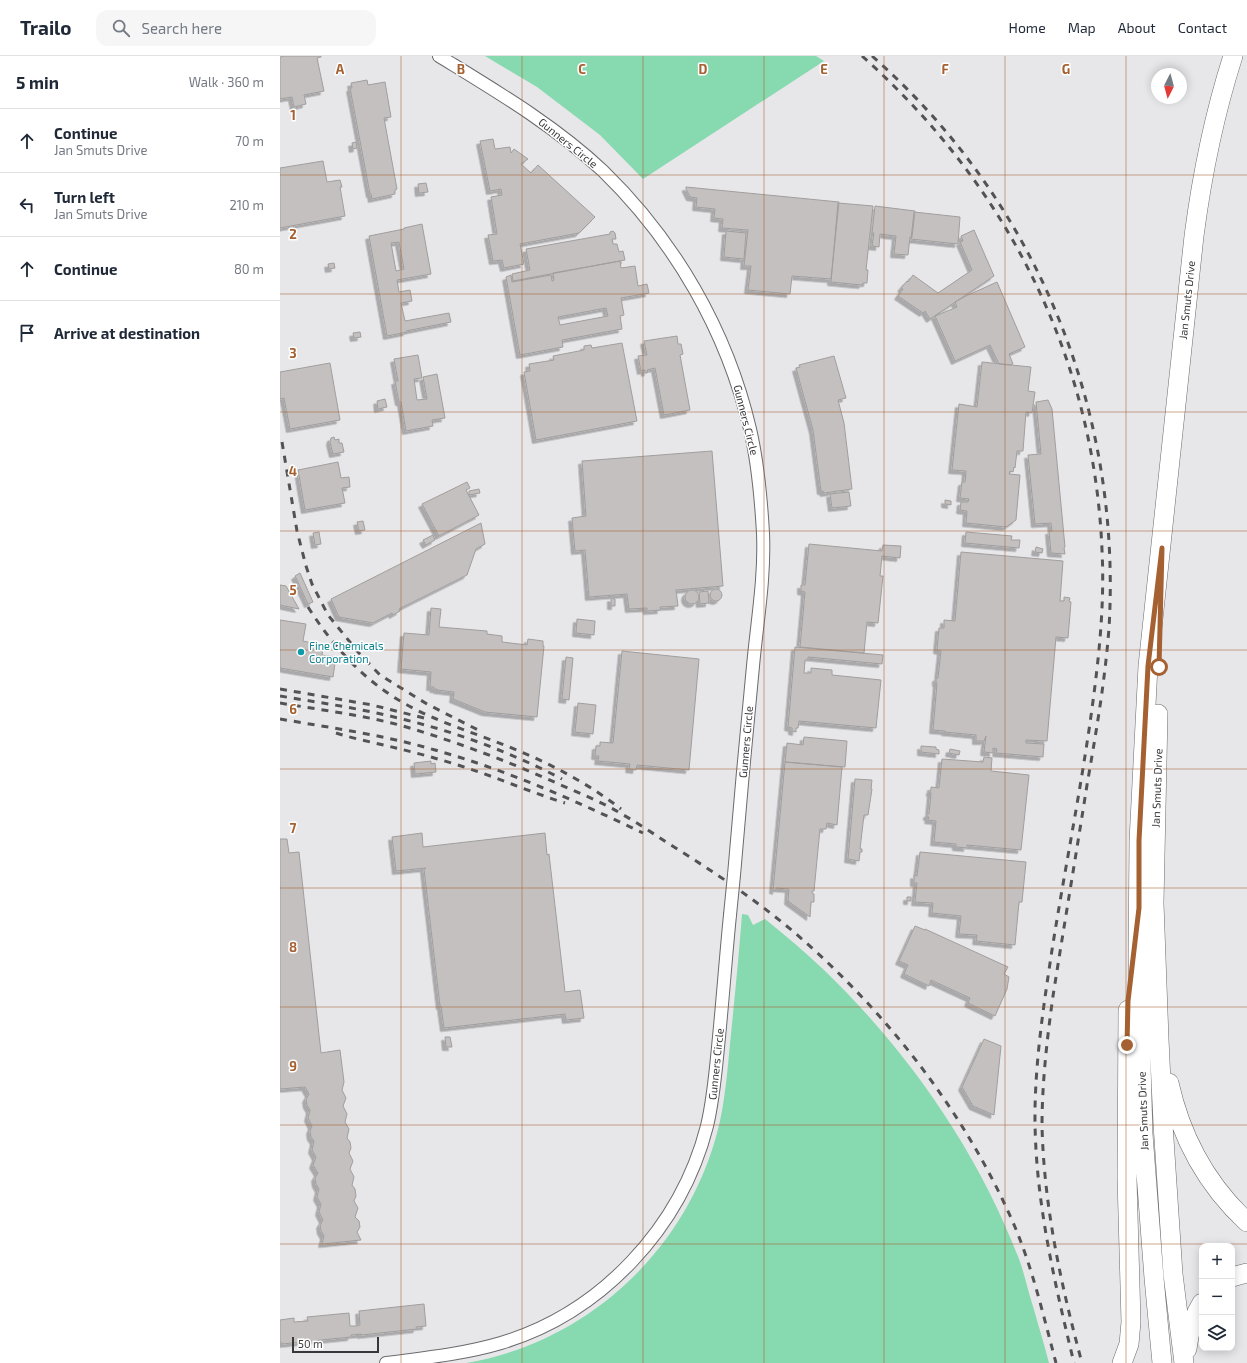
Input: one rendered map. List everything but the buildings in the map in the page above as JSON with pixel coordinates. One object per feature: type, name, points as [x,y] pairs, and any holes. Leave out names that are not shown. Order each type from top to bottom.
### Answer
[{"type":"main road","name":"Jan Smuts Drive","points":[[1162,1363],[1143,1134],[1138,964],[1139,841],[1148,666],[1199,199],[1216,115],[1233,56]]},
{"type":"main road","name":"Jan Smuts Drive","points":[[1162,548],[1154,903],[1163,1124],[1173,1274],[1184,1363]]},
{"type":"main road","points":[[1122,1363],[1129,1344],[1131,1317],[1127,1178],[1127,1025],[1130,980],[1139,908]]},
{"type":"main road","points":[[1159,1039],[1175,1108],[1192,1151],[1209,1179],[1219,1192],[1247,1222]]},
{"type":"main road","points":[[1235,1277],[1247,1273]]},
{"type":"main road","points":[[1187,1363],[1186,1353],[1189,1332],[1199,1308]]},
{"type":"street","name":"Gunners Circle","points":[[386,1363],[473,1350],[500,1343],[527,1334],[578,1307],[597,1294],[635,1258],[651,1239],[667,1216],[687,1182],[707,1126],[714,1084],[762,574],[763,535],[757,464],[750,430],[738,385],[725,350],[688,276],[654,227],[632,201],[573,145],[534,116],[439,56]]},
{"type":"green space","points":[[485,56],[816,56],[824,61],[643,179],[600,135],[537,87]]},
{"type":"green space","points":[[742,914],[748,915],[753,925],[765,919],[824,970],[855,1001],[884,1034],[912,1068],[937,1104],[983,1179],[1002,1219],[1020,1263],[1049,1363],[466,1363],[512,1352],[554,1334],[594,1310],[629,1281],[660,1247],[686,1208],[706,1166],[720,1121],[728,1067]]},
{"type":"railway","points":[[862,56],[913,106],[959,160],[999,217],[1033,278],[1061,342],[1081,409],[1095,478],[1103,572],[1102,615],[1098,659],[1086,751],[1046,990],[1039,1049],[1035,1109],[1038,1174],[1042,1206],[1059,1301],[1074,1363]]},
{"type":"railway","points":[[872,56],[930,113],[980,175],[1022,243],[1057,314],[1083,389],[1101,467],[1109,547],[1109,628],[1103,687],[1053,996],[1045,1061],[1042,1110],[1043,1156],[1050,1216],[1067,1304],[1082,1363]]},
{"type":"railway","points":[[282,442],[297,531],[306,566],[312,584],[328,615],[358,652],[380,675],[427,704],[478,730]]},
{"type":"railway","points":[[308,607],[329,637],[352,663],[379,687],[393,697],[422,713],[505,745],[546,763],[585,784],[621,809]]},
{"type":"railway","points":[[280,689],[372,705],[424,718]]},
{"type":"railway","points":[[280,696],[359,709],[426,725],[505,752],[562,779]]},
{"type":"railway","points":[[280,703],[357,716],[403,726],[483,753],[591,798],[632,820],[716,874],[764,908],[795,933],[862,997],[893,1032],[922,1068],[949,1106],[973,1145],[996,1185],[1015,1227],[1038,1294],[1056,1363]]},
{"type":"railway","points":[[280,719],[397,740],[462,758],[541,787],[643,833]]},
{"type":"railway","points":[[336,733],[453,763],[565,803]]},
{"type":"place","name":"Fine Chemicals Corporation","points":[[301,652]]},
{"type":"route","points":[[1127,1045],[1128,1001],[1139,908],[1139,841],[1148,666],[1162,548],[1159,667]]}]
